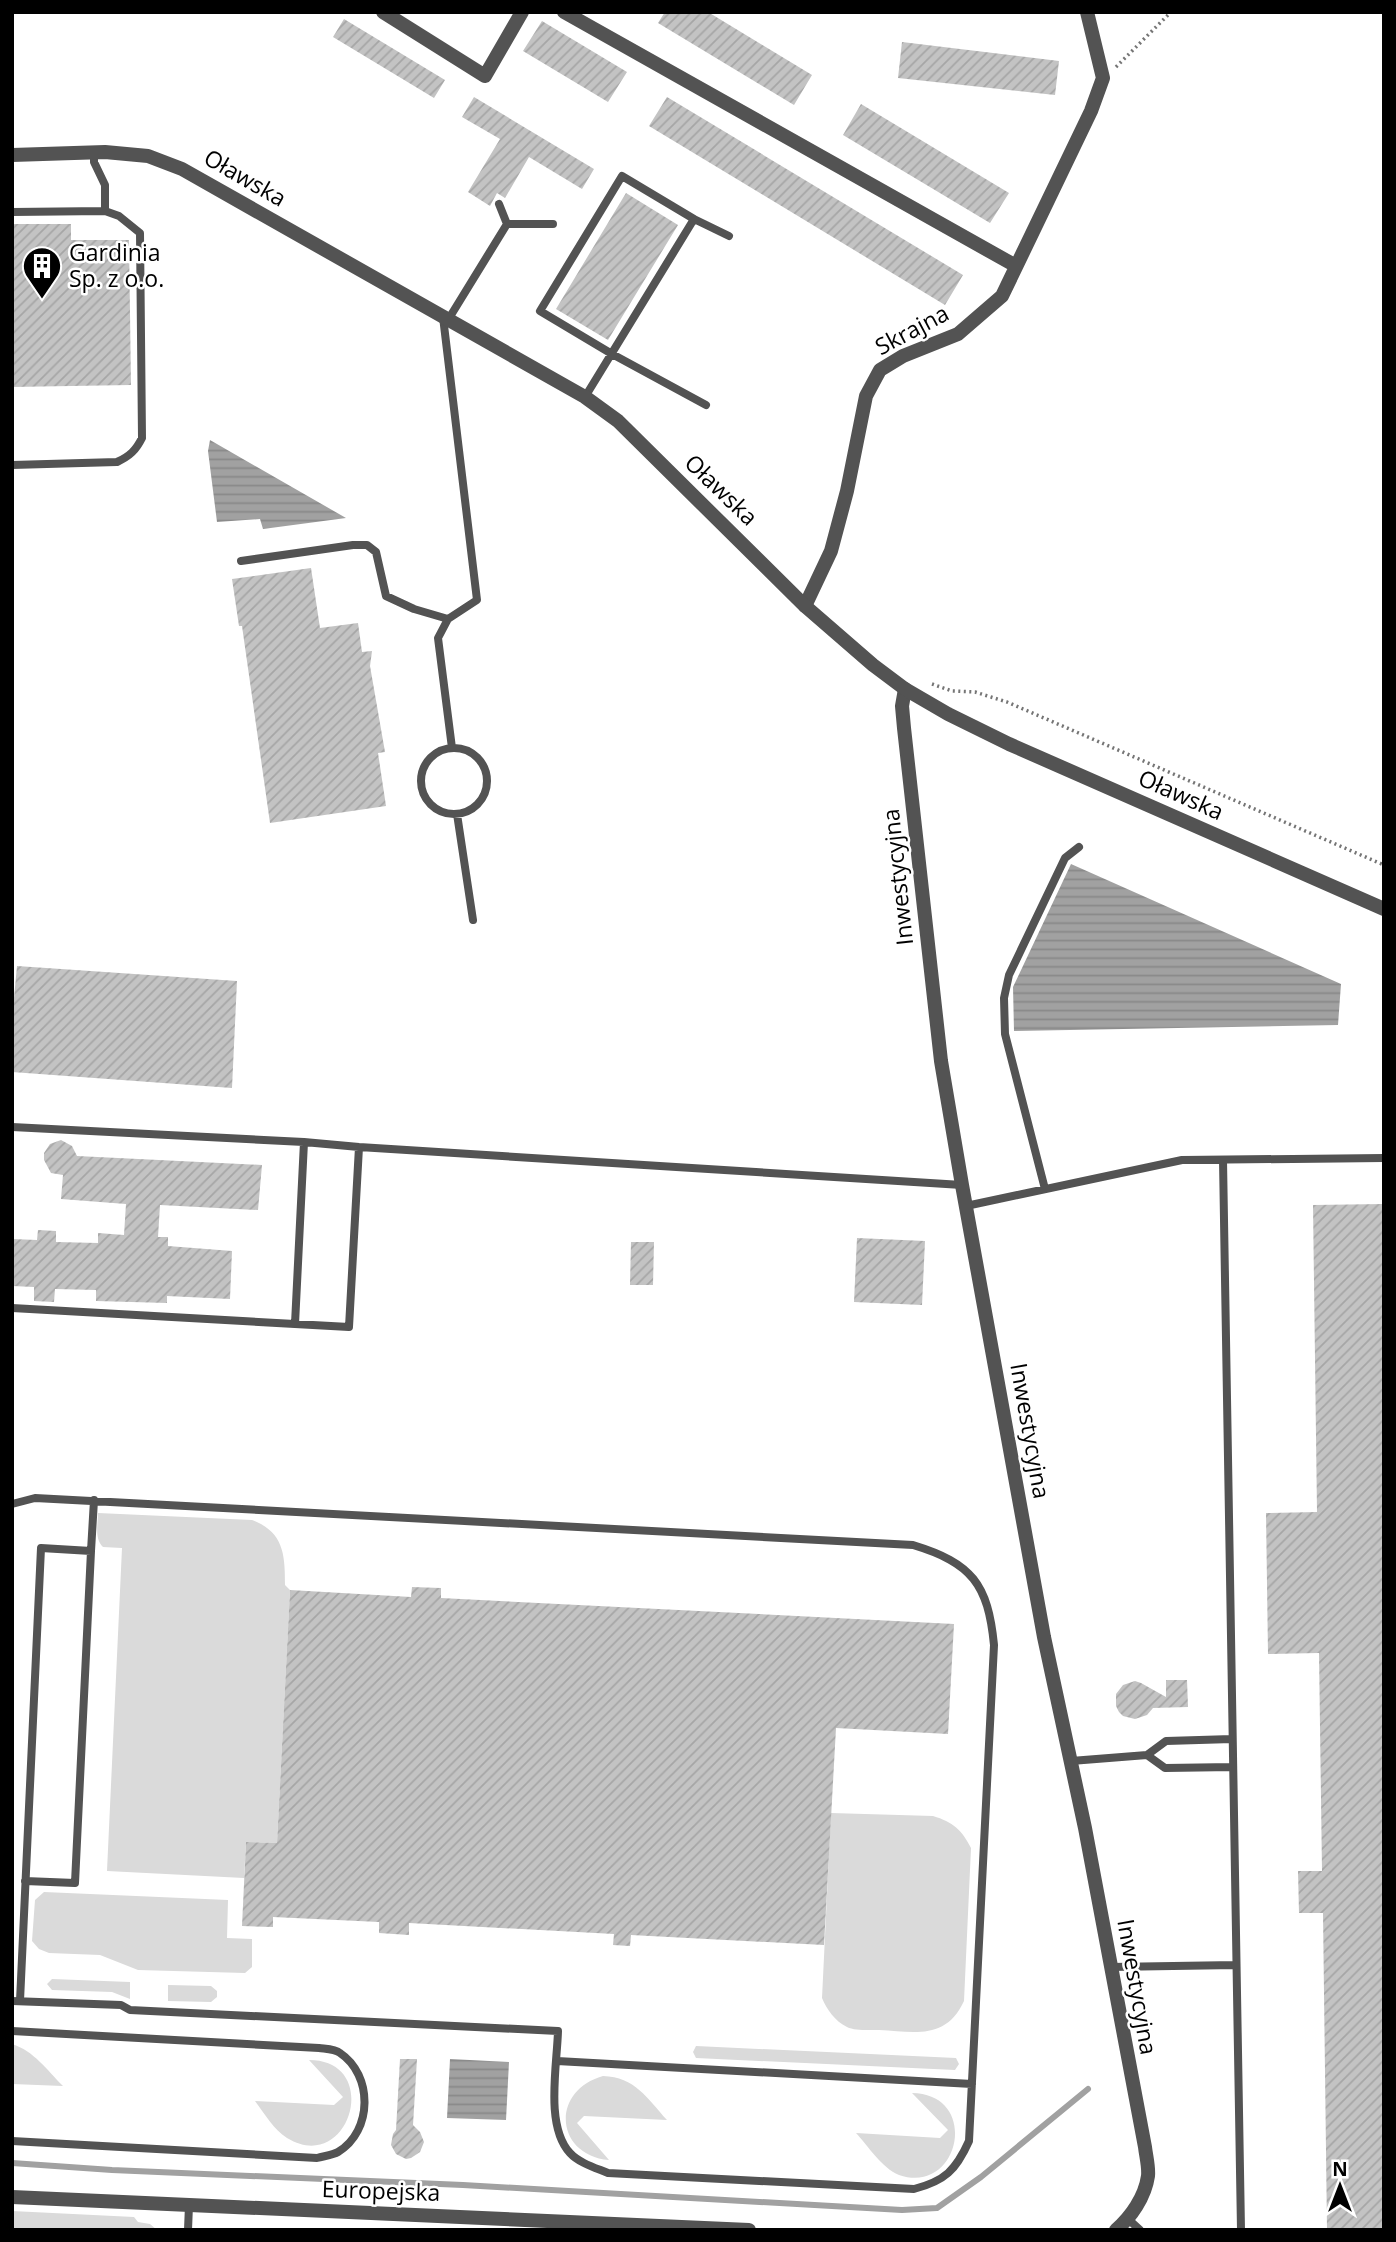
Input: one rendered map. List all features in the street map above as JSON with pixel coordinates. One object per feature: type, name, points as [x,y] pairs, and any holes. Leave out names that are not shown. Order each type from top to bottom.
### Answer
[{"type":"street","points":[[383,12],[485,76],[522,12]]},
{"type":"street","points":[[564,12],[1016,267]]},
{"type":"street","points":[[1087,12],[1102,78]]},
{"type":"street","name":"Skrajna","points":[[805,606],[831,551],[847,491],[866,396],[880,370],[903,356],[958,334],[1002,296],[1091,111],[1102,78]]},
{"type":"street","name":"Oławska","points":[[12,155],[94,153],[148,156],[183,169],[585,397],[618,421],[805,606],[905,689],[1009,744],[1384,909]]},
{"type":"street","name":"Inwestycyjna","points":[[905,689],[902,706],[904,729],[941,1061],[1044,1637],[1071,1761],[1145,2147],[1148,2175],[1140,2201],[1128,2220]]},
{"type":"street","name":"Europejska","points":[[12,2197],[749,2230]]},
{"type":"street","points":[[1116,2230],[1128,2220]]},
{"type":"lane","points":[[94,153],[94,162],[105,185],[105,211]]},
{"type":"lane","points":[[706,405],[540,311],[622,176],[694,219],[729,236]]},
{"type":"lane","points":[[499,204],[507,224]]},
{"type":"lane","points":[[12,212],[105,211],[119,216],[140,233],[142,438],[137,449],[117,462],[12,465]]},
{"type":"lane","points":[[585,397],[694,219]]},
{"type":"lane","points":[[453,748],[438,638],[449,619],[477,600],[446,318],[507,224]]},
{"type":"lane","points":[[507,224],[553,224]]},
{"type":"lane","points":[[241,561],[367,545],[376,552],[386,596],[414,609],[449,619]]},
{"type":"lane","points":[[453,748],[474,755],[486,774],[487,785],[484,796],[477,805],[457,814],[436,809],[428,802],[421,783],[426,763],[442,750],[453,748]]},
{"type":"lane","points":[[457,814],[473,920]]},
{"type":"lane","points":[[1045,1189],[1005,1034],[1004,998],[1009,975],[1065,858],[1079,847]]},
{"type":"lane","points":[[12,1127],[304,1142],[962,1185]]},
{"type":"lane","points":[[295,1324],[304,1142]]},
{"type":"lane","points":[[12,1308],[349,1327],[359,1147]]},
{"type":"lane","points":[[966,1206],[1182,1160],[1384,1158]]},
{"type":"lane","points":[[1223,1160],[1241,2230]]},
{"type":"lane","points":[[12,1504],[35,1498],[94,1500],[913,1545],[940,1553],[964,1568],[982,1589],[991,1616],[994,1645],[969,2141],[950,2174],[933,2184],[914,2189],[608,2173],[570,2155],[559,2137],[554,2116],[558,2031],[130,2010],[121,2005],[16,2001],[25,1881],[41,1548],[91,1551]]},
{"type":"lane","points":[[25,1881],[75,1883],[94,1500]]},
{"type":"lane","points":[[1071,1761],[1147,1755],[1166,1741],[1232,1739]]},
{"type":"lane","points":[[1147,1755],[1165,1768],[1233,1767]]},
{"type":"lane","points":[[1110,1967],[1236,1965]]},
{"type":"lane","points":[[12,2031],[338,2051],[353,2065],[363,2083],[366,2103],[362,2123],[351,2140],[338,2152],[317,2158],[12,2141]]},
{"type":"lane","points":[[557,2061],[972,2084]]},
{"type":"lane","points":[[188,2230],[189,2205]]},
{"type":"lane","points":[[1128,2220],[1140,2230]]},
{"type":"path","points":[[1102,78],[1122,62],[1171,12]]},
{"type":"path","points":[[922,678],[933,685],[953,691],[975,692],[1007,702],[1384,865]]},
{"type":"shaded area","points":[[210,440],[346,518],[263,529],[260,519],[217,522],[208,451]]},
{"type":"shaded area","points":[[1071,864],[1341,984],[1338,1025],[1014,1031],[1013,987]]},
{"type":"shaded area","points":[[98,1513],[252,1520],[271,1531],[281,1546],[285,1585],[290,1590],[277,1843],[246,1842],[244,1878],[107,1871],[122,1548],[103,1547],[100,1543],[97,1531]]},
{"type":"shaded area","points":[[831,1813],[933,1816],[956,1828],[971,1848],[964,2001],[957,2014],[939,2028],[917,2032],[854,2029],[839,2022],[824,2002],[822,1998]]},
{"type":"shaded area","points":[[44,1892],[228,1900],[227,1938],[252,1939],[252,1967],[245,1973],[138,1970],[100,1955],[49,1953],[39,1949],[32,1941],[35,1900]]},
{"type":"shaded area","points":[[52,1979],[130,1982],[130,1999],[112,1992],[52,1990],[47,1984]]},
{"type":"shaded area","points":[[168,1985],[211,1986],[217,1991],[217,1997],[211,2002],[168,2001]]},
{"type":"shaded area","points":[[12,2044],[34,2056],[63,2086],[12,2084]]},
{"type":"shaded area","points":[[696,2046],[956,2058],[959,2064],[955,2070],[696,2058],[693,2052]]},
{"type":"shaded area","points":[[450,2059],[509,2062],[506,2120],[447,2118]]},
{"type":"shaded area","points":[[309,2060],[332,2065],[346,2078],[351,2095],[349,2113],[341,2130],[327,2142],[309,2146],[282,2135],[255,2101],[334,2105],[343,2097]]},
{"type":"shaded area","points":[[603,2076],[624,2080],[632,2085],[667,2120],[584,2116],[577,2123],[609,2160],[591,2156],[578,2147],[569,2135],[566,2122],[567,2108],[574,2095],[586,2084]]},
{"type":"shaded area","points":[[912,2093],[934,2098],[948,2109],[954,2125],[954,2142],[948,2159],[936,2171],[920,2178],[893,2172],[856,2133],[940,2138],[948,2130]]},
{"type":"shaded area","points":[[12,2211],[134,2217],[138,2222],[150,2224],[157,2230],[12,2230]]},
{"type":"building","points":[[665,12],[708,12],[812,75],[794,105],[658,23]]},
{"type":"building","points":[[344,19],[445,80],[434,98],[333,37]]},
{"type":"building","points":[[542,21],[627,72],[608,102],[523,51]]},
{"type":"building","points":[[902,42],[1059,61],[1055,95],[898,78]]},
{"type":"building","points":[[474,97],[594,169],[582,189],[529,157],[505,198],[497,193],[490,206],[468,192],[500,139],[462,117]]},
{"type":"building","points":[[667,97],[963,275],[945,305],[649,126]]},
{"type":"building","points":[[861,104],[1009,193],[990,223],[843,135]]},
{"type":"building","points":[[626,193],[678,225],[608,340],[556,309]]},
{"type":"building","name":"Gardinia Sp. z o.o.","points":[[12,224],[71,224],[71,240],[129,240],[131,385],[12,387]]},
{"type":"building","points":[[311,568],[320,628],[358,623],[362,652],[372,651],[370,666],[385,752],[378,753],[386,806],[270,823],[242,626],[239,626],[232,579]]},
{"type":"building","points":[[17,966],[237,981],[232,1088],[12,1072],[12,1019]]},
{"type":"building","points":[[61,1140],[72,1146],[77,1156],[262,1165],[258,1210],[160,1205],[158,1237],[168,1237],[168,1246],[232,1251],[230,1299],[167,1296],[167,1303],[96,1301],[96,1290],[55,1289],[54,1302],[34,1301],[34,1287],[12,1286],[12,1239],[37,1240],[38,1230],[56,1231],[56,1242],[98,1243],[98,1233],[124,1235],[126,1204],[61,1199],[63,1175],[51,1173],[44,1160],[44,1153],[50,1144]]},
{"type":"building","points":[[1384,1204],[1384,2230],[1327,2230],[1323,1913],[1299,1913],[1298,1871],[1322,1871],[1319,1653],[1268,1654],[1266,1513],[1317,1512],[1313,1205]]},
{"type":"building","points":[[857,1238],[925,1241],[922,1305],[854,1302]]},
{"type":"building","points":[[631,1242],[654,1242],[653,1285],[630,1285]]},
{"type":"building","points":[[412,1587],[441,1588],[441,1598],[954,1624],[948,1734],[836,1728],[824,1945],[631,1935],[630,1946],[613,1945],[614,1934],[409,1923],[409,1935],[379,1933],[379,1922],[273,1917],[273,1927],[242,1926],[246,1842],[277,1843],[290,1590],[411,1597]]},
{"type":"building","points":[[1166,1680],[1187,1680],[1188,1707],[1153,1708],[1147,1715],[1135,1719],[1119,1712],[1116,1694],[1123,1685],[1135,1681],[1166,1697]]},
{"type":"building","points":[[400,2059],[417,2059],[413,2125],[424,2142],[420,2152],[406,2159],[396,2154],[391,2145],[396,2130]]},
{"type":"waterway","points":[[12,2163],[902,2210],[937,2208],[981,2177],[1088,2089]]},
{"type":"place","name":"Gardinia Sp. z o.o.","points":[[42,300]]}]
